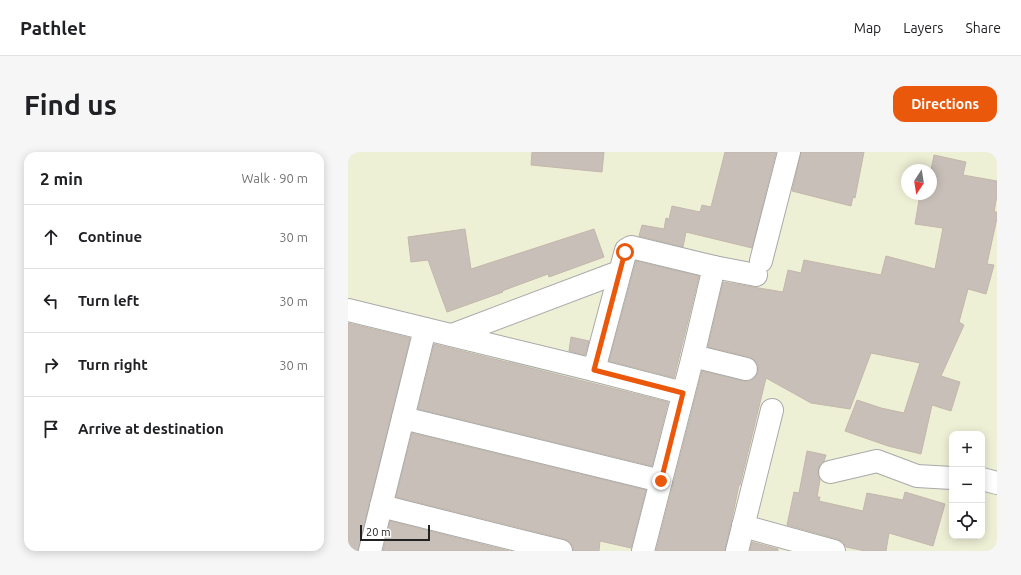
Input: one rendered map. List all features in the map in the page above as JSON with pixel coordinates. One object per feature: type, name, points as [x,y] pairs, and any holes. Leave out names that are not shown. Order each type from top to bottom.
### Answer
[{"type":"street","points":[[594,370],[626,250],[631,247],[714,267],[758,268],[789,152]]},
{"type":"street","points":[[643,551],[693,356],[714,267]]},
{"type":"street","points":[[452,335],[619,272]]},
{"type":"street","points":[[348,310],[683,393]]},
{"type":"street","points":[[370,551],[425,329]]},
{"type":"street","points":[[693,356],[746,369]]},
{"type":"street","points":[[737,551],[772,410]]},
{"type":"street","points":[[403,418],[661,481]]},
{"type":"street","points":[[830,472],[877,461],[917,476],[949,478]]},
{"type":"street","points":[[985,480],[997,483]]},
{"type":"street","points":[[381,506],[561,551]]},
{"type":"street","points":[[743,526],[834,551]]},
{"type":"green space","points":[[348,152],[997,152],[997,551],[348,551]]},
{"type":"building","points":[[532,152],[604,152],[602,172],[531,165]]},
{"type":"building","points":[[725,152],[776,152],[752,248],[686,232],[683,247],[639,236],[642,225],[664,229],[666,218],[669,219],[672,206],[700,212],[702,205],[711,207]]},
{"type":"building","points":[[801,152],[864,152],[855,198],[853,197],[851,206],[792,191]]},
{"type":"building","points":[[934,155],[966,162],[963,175],[997,181],[997,195],[994,212],[997,212],[997,218],[987,264],[994,265],[986,294],[968,289],[959,322],[964,325],[941,376],[960,382],[951,411],[932,405],[921,454],[888,446],[845,431],[857,400],[881,408],[904,413],[920,363],[871,353],[850,409],[811,403],[766,378],[739,485],[725,551],[656,551],[702,371],[743,381],[750,381],[758,372],[758,365],[749,357],[708,347],[723,282],[783,292],[788,270],[801,273],[804,260],[881,275],[886,256],[935,269],[943,228],[915,224],[919,200],[937,200],[937,164],[932,164]]},
{"type":"building","points":[[465,229],[471,269],[594,229],[604,257],[549,277],[548,274],[447,312],[428,260],[411,262],[408,237]]},
{"type":"building","points":[[636,261],[699,276],[674,378],[609,361]]},
{"type":"building","points":[[348,323],[410,338],[358,551],[348,551]]},
{"type":"building","points":[[571,337],[589,341],[585,355],[569,351]]},
{"type":"building","points":[[434,344],[668,402],[652,466],[418,409]]},
{"type":"building","points":[[412,433],[646,490],[631,548],[600,541],[599,551],[573,551],[573,547],[570,542],[564,539],[396,497]]},
{"type":"building","points":[[807,451],[826,455],[824,461],[818,469],[820,480],[817,497],[820,497],[819,501],[863,511],[867,493],[903,500],[905,492],[945,504],[933,546],[889,533],[886,551],[865,551],[846,547],[843,542],[837,539],[787,525],[794,492],[799,493]]},
{"type":"building","points":[[390,521],[509,551],[383,551]]},
{"type":"building","points":[[752,542],[778,549],[778,551],[750,551]]},
{"type":"route","points":[[625,252],[594,370],[683,393],[661,481]]}]
